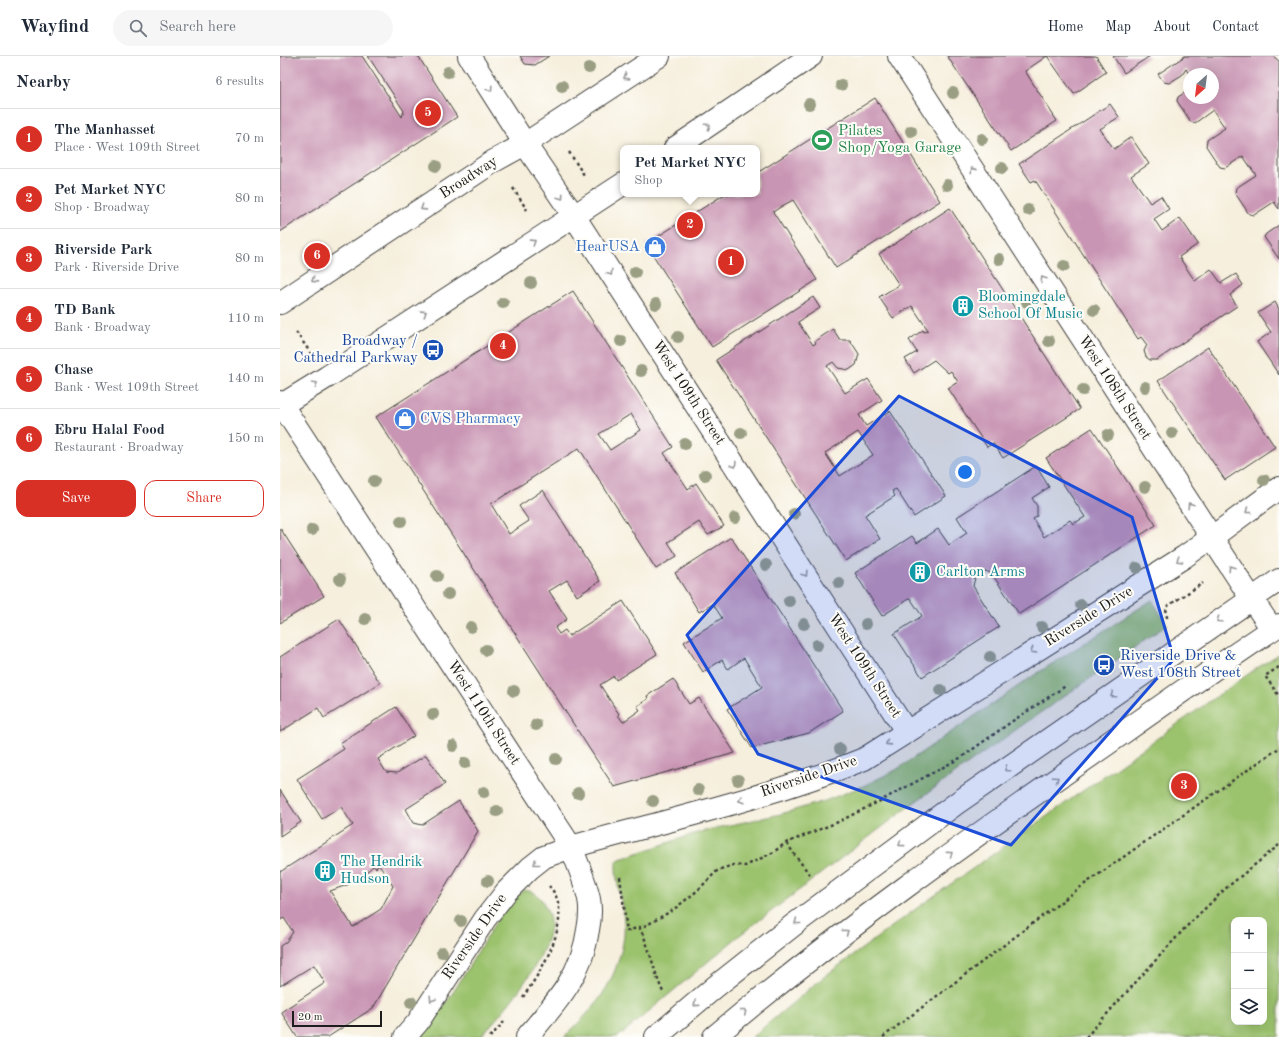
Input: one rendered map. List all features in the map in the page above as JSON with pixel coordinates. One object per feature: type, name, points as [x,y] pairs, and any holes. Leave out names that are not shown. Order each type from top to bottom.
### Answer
[{"type":"main road","name":"West 109th Street","points":[[469,56],[906,731]]},
{"type":"main road","name":"Broadway","points":[[280,303],[494,161],[525,144],[659,56]]},
{"type":"main road","points":[[679,145],[811,56]]},
{"type":"main road","name":"West 108th Street","points":[[899,56],[1211,538],[1251,598],[1276,627]]},
{"type":"main road","points":[[281,404],[327,377],[544,234],[620,186]]},
{"type":"main road","name":"West 110th Street","points":[[281,404],[571,847],[581,872],[589,900],[590,918],[582,955],[575,974],[558,999],[527,1037]]},
{"type":"main road","name":"Riverside Drive","points":[[405,1037],[418,1022],[485,919],[506,892],[530,868],[544,857],[571,847],[827,774],[864,759],[906,731],[1184,557],[1279,488]]},
{"type":"main road","points":[[656,1037],[715,987],[854,879],[957,803],[1279,580]]},
{"type":"main road","points":[[714,1037],[823,949],[914,880],[1007,813],[1276,627]]},
{"type":"path","points":[[569,152],[584,174]]},
{"type":"path","points":[[513,188],[527,210]]},
{"type":"path","points":[[296,332],[312,355]]},
{"type":"path","points":[[1167,618],[1166,607],[1203,583]]},
{"type":"path","points":[[1279,667],[1265,676],[1279,696]]},
{"type":"path","points":[[620,877],[626,931],[647,925],[673,910],[697,891],[718,870],[733,866],[745,866],[772,853],[787,843],[838,822],[882,800],[962,756],[1068,685]]},
{"type":"path","points":[[883,1037],[1082,886],[1279,748]]},
{"type":"path","points":[[787,843],[811,876]]},
{"type":"path","points":[[1086,1037],[1185,928],[1225,889],[1279,845]]},
{"type":"path","points":[[521,1000],[537,978],[551,950],[558,926],[559,917],[556,896],[546,883]]},
{"type":"path","points":[[639,927],[646,938],[657,980],[664,994]]},
{"type":"path","points":[[490,1037],[508,1016]]},
{"type":"highlighted area","points":[[899,396],[1132,517],[1174,659],[1011,845],[758,754],[687,635]]},
{"type":"green space","points":[[1152,600],[1167,625],[915,802],[740,935],[618,1037],[564,1037],[590,1011],[604,992],[615,970],[623,945],[624,922],[616,870],[616,862],[620,859],[703,831],[781,814],[825,801],[863,786],[896,770],[1033,676]]},
{"type":"green space","points":[[1279,654],[1279,1037],[752,1037],[825,976],[924,903],[1254,670]]},
{"type":"green space","points":[[524,890],[537,895],[545,906],[550,919],[547,940],[533,970],[500,1014],[480,1037],[421,1037],[464,975],[504,910],[517,895]]},
{"type":"building","points":[[280,56],[362,56],[402,117],[404,111],[368,56],[418,56],[457,117],[280,232]]},
{"type":"building","points":[[520,56],[549,56],[535,65],[525,64]]},
{"type":"building","points":[[947,56],[1047,56],[1025,71],[1057,121],[1011,151]]},
{"type":"building","points":[[1047,56],[1096,56],[1106,72],[1074,94]]},
{"type":"building","points":[[1113,56],[1150,56],[1124,73]]},
{"type":"building","points":[[1185,56],[1273,56],[1279,61],[1279,209],[1274,202],[1254,215],[1249,214],[1235,193],[1236,188],[1256,175],[1243,156],[1225,168],[1220,167],[1206,146],[1207,140],[1225,128],[1213,110],[1195,123],[1191,122],[1177,101],[1178,97],[1183,94],[1183,104],[1219,104],[1219,68],[1183,68],[1182,75],[1169,83],[1164,82],[1158,74]]},
{"type":"building","points":[[875,98],[940,201],[836,268],[793,200],[782,206],[773,212],[817,280],[712,347],[646,244],[720,197],[760,197],[760,171]]},
{"type":"building","points":[[1110,104],[1119,117],[1100,129],[1114,149],[1131,137],[1149,164],[1131,176],[1150,203],[1161,196],[1169,209],[1154,219],[1162,231],[1180,218],[1198,244],[1179,257],[1195,281],[1211,269],[1221,283],[1236,274],[1243,285],[1230,295],[1237,306],[1157,360],[1150,360],[1146,357],[1144,351],[1147,345],[1141,337],[1138,339],[1035,180],[1031,182],[1019,164]]},
{"type":"building","points":[[950,208],[1080,409],[1003,458],[993,443],[987,447],[948,388],[958,382],[951,371],[948,373],[934,360],[914,373],[905,359],[917,352],[909,340],[923,330],[924,332],[928,330],[912,306],[893,318],[879,297],[899,285],[879,254]]},
{"type":"building","points":[[1279,225],[1279,259],[1264,237]]},
{"type":"building","points":[[573,291],[673,447],[664,453],[688,489],[696,483],[724,526],[708,535],[699,522],[668,542],[677,556],[656,569],[579,448],[491,504],[509,534],[529,521],[519,506],[543,490],[600,581],[577,596],[567,580],[549,591],[567,619],[555,628],[559,634],[565,630],[569,636],[623,601],[657,654],[616,680],[614,676],[600,685],[623,722],[640,710],[637,706],[648,699],[647,696],[673,679],[689,704],[699,698],[735,753],[614,787],[376,417]],"holes":[[[631,414],[641,430],[610,450],[599,434]]]},
{"type":"building","points":[[813,297],[820,308],[798,322],[813,345],[816,343],[815,341],[833,329],[840,340],[850,340],[859,354],[856,365],[849,370],[838,368],[833,362],[827,366],[845,393],[868,379],[882,400],[859,415],[866,426],[890,411],[946,496],[914,517],[896,489],[892,491],[895,496],[865,515],[880,539],[846,561],[716,360]],"holes":[[[858,432],[873,455],[840,476],[825,453]]]},
{"type":"building","points":[[1275,302],[1279,309],[1279,375],[1257,342],[1271,332],[1258,313]]},
{"type":"building","points":[[1208,347],[1275,447],[1225,480],[1158,381]]},
{"type":"building","name":"Carlton Arms","points":[[1092,428],[1156,525],[1019,614],[992,574],[986,571],[975,578],[973,586],[999,627],[922,677],[894,634],[922,616],[910,598],[882,616],[855,573],[912,536],[917,543],[938,529],[949,545],[967,533],[957,517],[1036,466],[1049,487],[1032,498],[1037,506],[1037,516],[1033,519],[1044,537],[1070,520],[1073,524],[1085,517],[1046,458]]},
{"type":"building","points":[[280,528],[324,596],[280,623]]},
{"type":"building","points":[[731,537],[843,711],[809,733],[752,748],[727,709],[762,687],[744,658],[728,669],[722,660],[703,672],[684,642],[722,618],[713,604],[699,612],[675,573]]},
{"type":"building","points":[[339,619],[380,683],[324,718],[318,708],[280,732],[280,657]]},
{"type":"building","name":"The Hendrik Hudson","points":[[396,707],[414,736],[378,759],[386,772],[397,773],[426,755],[445,784],[406,809],[414,823],[422,825],[459,801],[478,831],[373,1008],[328,1037],[297,1037],[281,1012],[325,983],[314,965],[280,986],[280,946],[286,942],[293,932],[284,918],[280,920],[280,872],[353,825],[341,807],[322,819],[297,779],[344,749],[340,743]],"holes":[[[379,865],[393,886],[381,909],[353,927],[330,891],[347,885],[363,875],[373,866],[376,868]]]},
{"type":"building","points":[[280,790],[301,822],[280,836]]},
{"type":"place","name":"Chase","points":[[428,113]]},
{"type":"place","name":"Pilates Shop/Yoga Garage","points":[[822,140]]},
{"type":"place","name":"Pet Market NYC","points":[[690,225]]},
{"type":"place","name":"HearUSA","points":[[655,247]]},
{"type":"place","name":"Ebru Halal Food","points":[[317,256]]},
{"type":"place","name":"The Manhasset","points":[[731,262]]},
{"type":"place","name":"Bloomingdale School Of Music","points":[[963,306]]},
{"type":"place","name":"TD Bank","points":[[503,346]]},
{"type":"place","name":"Broadway / Cathedral Parkway","points":[[433,350]]},
{"type":"place","name":"CVS Pharmacy","points":[[405,419]]},
{"type":"place","name":"Carlton Arms","points":[[920,572]]},
{"type":"place","name":"Riverside Drive & West 108th Street","points":[[1104,665]]},
{"type":"place","name":"Riverside Park","points":[[1184,786]]},
{"type":"place","name":"The Hendrik Hudson","points":[[325,871]]}]
